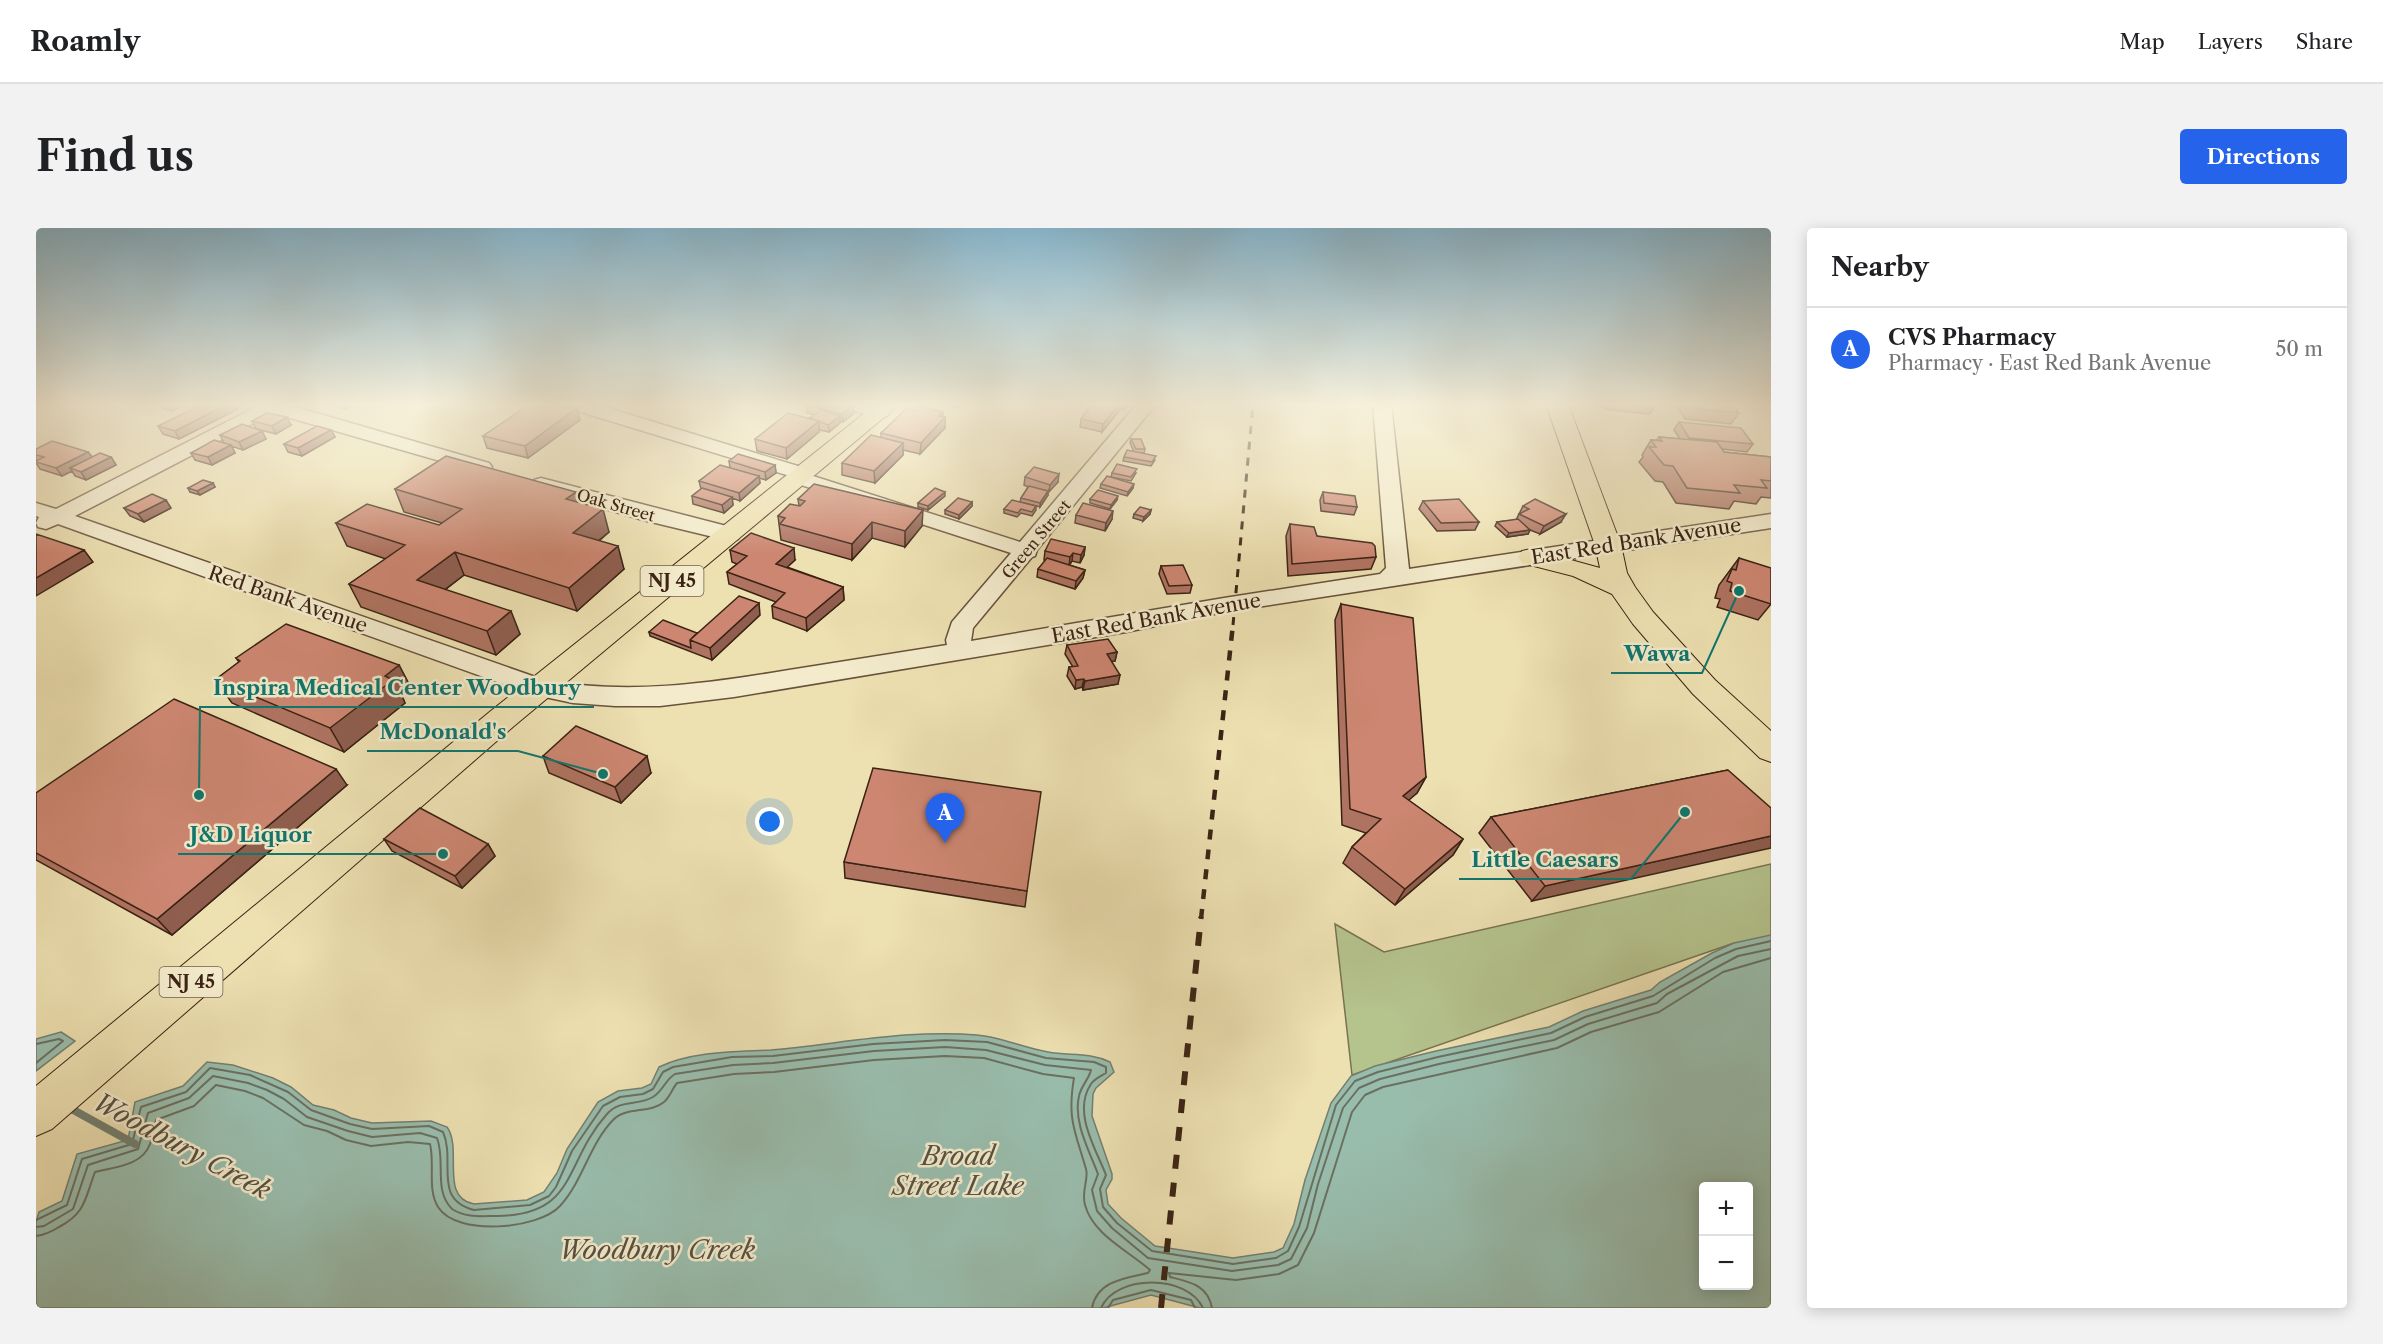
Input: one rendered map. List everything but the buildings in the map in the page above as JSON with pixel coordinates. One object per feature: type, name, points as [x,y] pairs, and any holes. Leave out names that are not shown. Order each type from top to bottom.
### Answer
[{"type":"main road","name":"NJ 45","points":[[36,1114],[540,688],[828,454]]},
{"type":"main road","points":[[1575,454],[1608,545],[1614,573],[1622,588],[1643,618],[1704,687],[1771,750]]},
{"type":"main road","points":[[1531,557],[1582,570],[1622,588]]},
{"type":"street","points":[[42,518],[170,454]]},
{"type":"street","points":[[439,454],[506,474]]},
{"type":"street","points":[[734,454],[1027,551]]},
{"type":"street","name":"Green Street","points":[[961,650],[958,639],[961,627],[1106,454]]},
{"type":"street","points":[[1386,581],[1398,570],[1387,454]]},
{"type":"street","name":"Oak Street","points":[[527,480],[651,515],[730,534]]},
{"type":"street","name":"Red Bank Avenue","points":[[42,518],[540,688]]},
{"type":"street","name":"East Red Bank Avenue","points":[[540,688],[573,694],[660,697],[734,688],[1126,624],[1224,605],[1771,520]]},
{"type":"green space","points":[[1771,864],[1771,942],[1734,943],[1352,1075],[1335,924],[1384,952]]},
{"type":"water","name":"Broad Street Lake","points":[[1771,935],[1771,1308],[1200,1308],[1151,1295],[1103,1308],[38,1308],[36,1302],[36,1222],[39,1212],[62,1201],[77,1154],[128,1140],[135,1102],[183,1086],[207,1062],[233,1065],[273,1078],[291,1087],[313,1105],[334,1110],[351,1118],[372,1123],[431,1121],[447,1127],[453,1147],[453,1172],[457,1193],[463,1200],[474,1204],[527,1200],[544,1192],[557,1173],[567,1149],[598,1102],[618,1091],[642,1088],[651,1084],[659,1067],[672,1062],[714,1053],[771,1050],[900,1036],[951,1034],[986,1036],[1039,1050],[1087,1055],[1110,1062],[1114,1072],[1096,1088],[1093,1094],[1092,1116],[1112,1174],[1106,1190],[1108,1204],[1155,1246],[1233,1258],[1274,1252],[1283,1248],[1294,1224],[1305,1180],[1331,1103],[1351,1076],[1375,1066],[1549,1027],[1583,1011],[1651,990],[1660,982],[1734,943]]},
{"type":"water","points":[[61,1032],[75,1041],[36,1071],[36,1039]]},
{"type":"waterway","name":"Woodbury Creek","points":[[68,1107],[135,1144]]},
{"type":"railway","points":[[1233,625],[1248,454]]},
{"type":"railway","points":[[1201,919],[1233,624]]},
{"type":"railway","points":[[1161,1308],[1201,917]]},
{"type":"place","name":"Wawa","points":[[1739,591]]},
{"type":"place","name":"McDonald's","points":[[603,774]]},
{"type":"place","name":"Inspira Medical Center Woodbury","points":[[199,795]]},
{"type":"place","name":"Little Caesars","points":[[1685,812]]},
{"type":"place","name":"CVS Pharmacy","points":[[945,843]]},
{"type":"place","name":"J&D Liquor","points":[[443,854]]}]
